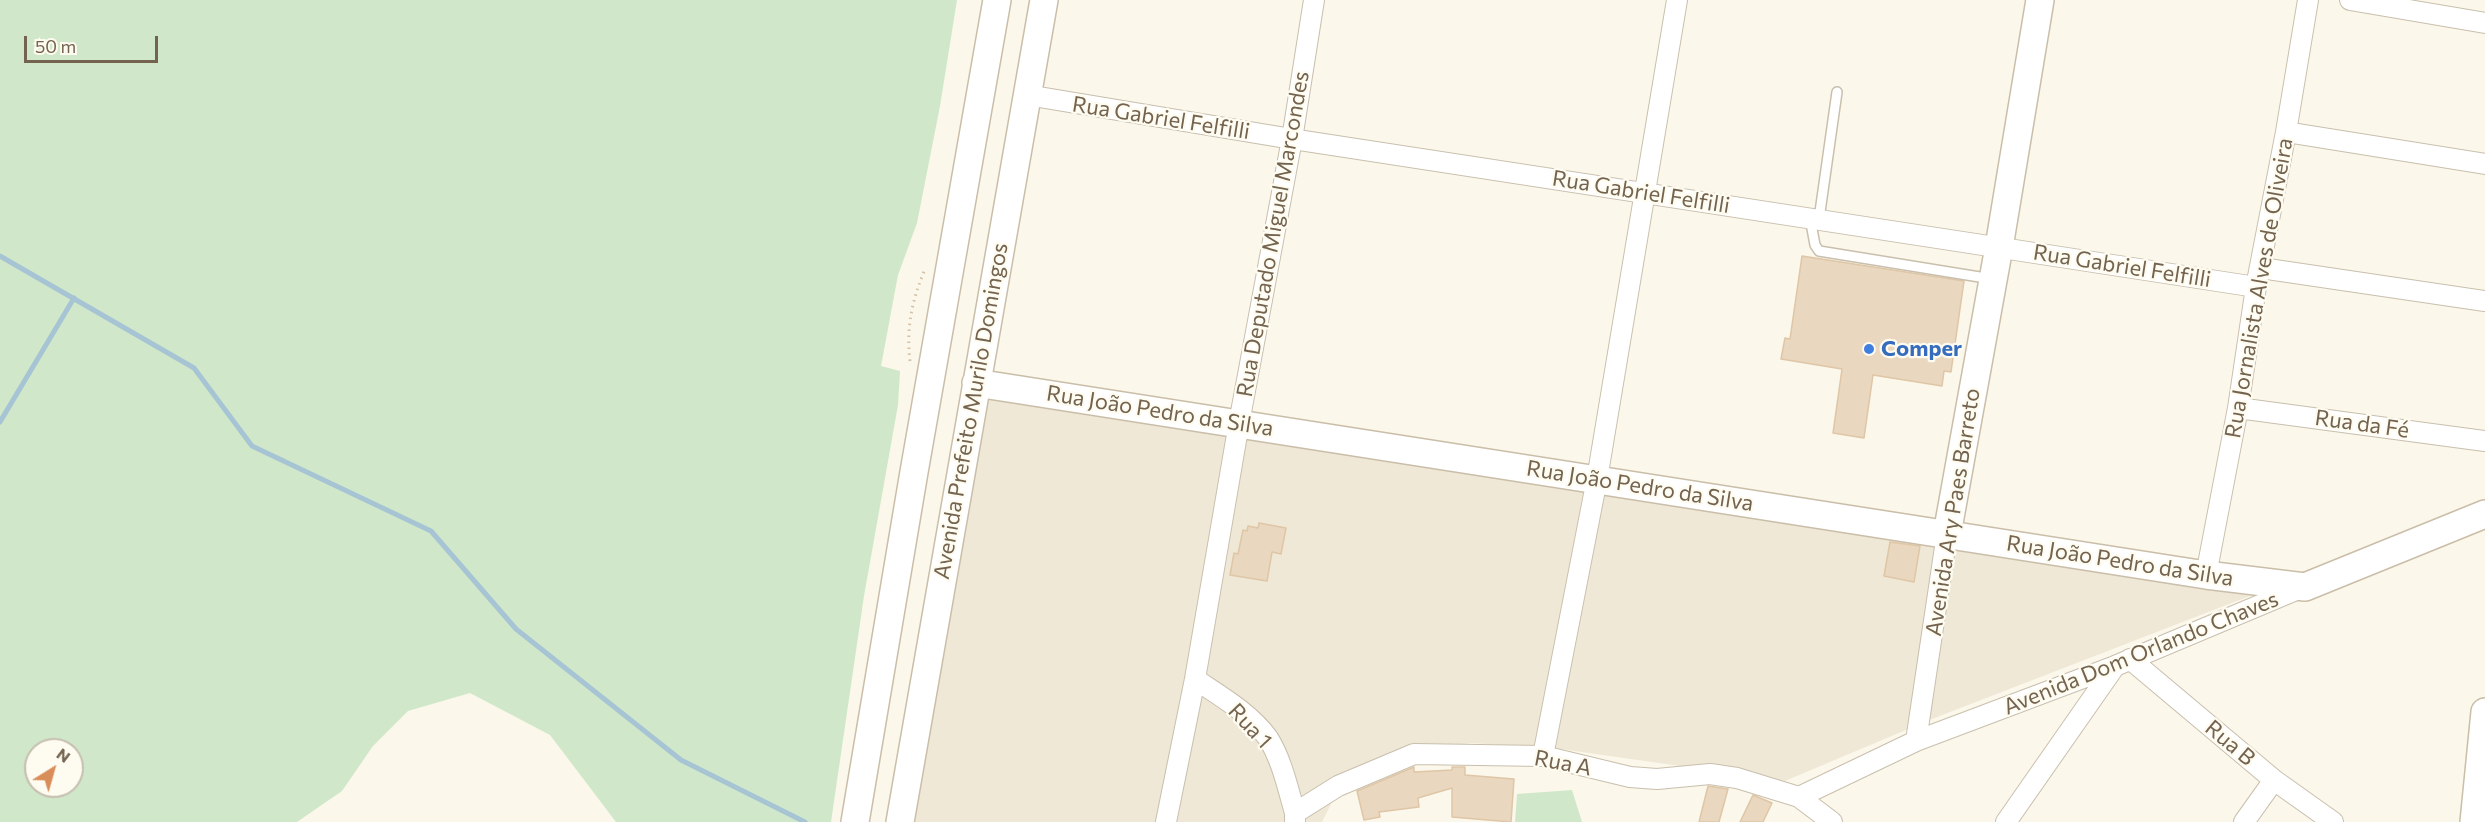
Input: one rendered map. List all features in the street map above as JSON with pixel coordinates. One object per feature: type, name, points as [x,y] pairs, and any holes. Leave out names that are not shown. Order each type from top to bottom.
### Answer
[{"type":"street","name":"Avenida Prefeito Murilo Domingos","points":[[855,822],[997,0]]},
{"type":"street","name":"Avenida Prefeito Murilo Domingos","points":[[900,822],[1044,0]]},
{"type":"street","name":"Rua Deputado Miguel Marcondes","points":[[1166,822],[1195,679],[1239,423],[1292,139],[1314,0]]},
{"type":"street","points":[[1543,756],[1597,479],[1677,0]]},
{"type":"street","name":"Avenida Ary Paes Barreto","points":[[1916,741],[1947,534],[1999,247],[2040,0]]},
{"type":"street","name":"Rua Jornalista Alves de Oliveira","points":[[2206,575],[2238,408],[2256,287],[2286,132],[2308,0]]},
{"type":"street","points":[[2350,0],[2485,23]]},
{"type":"street","name":"Rua Gabriel Felfilli","points":[[1027,95],[1292,139],[2256,287]]},
{"type":"street","points":[[2286,132],[2485,164]]},
{"type":"street","points":[[2261,268],[2485,302]]},
{"type":"street","name":"Rua João Pedro da Silva","points":[[976,383],[2206,575],[2305,587]]},
{"type":"street","name":"Rua da Fé","points":[[2238,408],[2485,441]]},
{"type":"street","name":"Avenida Dom Orlando Chaves","points":[[1799,797],[1916,741],[2123,662],[2485,514]]},
{"type":"street","points":[[2006,822],[2123,662]]},
{"type":"street","name":"Rua B","points":[[2123,662],[2274,780],[2333,822]]},
{"type":"street","name":"Rua 1","points":[[1195,679],[1239,709],[1267,737],[1278,758],[1295,818]]},
{"type":"street","points":[[2474,822],[2485,712]]},
{"type":"street","name":"Rua A","points":[[1295,818],[1338,786],[1414,754],[1543,756],[1630,777],[1656,779],[1710,774],[1737,778],[1799,797],[1832,822]]},
{"type":"street","points":[[2244,822],[2274,780]]},
{"type":"lane","points":[[1837,92],[1814,218],[1815,245],[1819,251],[1993,279]]},
{"type":"shaded area","points":[[984,391],[2260,592],[1932,719],[1785,781],[1561,749],[1471,743],[1399,753],[1344,778],[1322,822],[911,822]]},
{"type":"green space","points":[[0,0],[957,0],[940,106],[917,223],[898,275],[881,366],[900,371],[898,405],[864,596],[831,822],[616,822],[550,735],[470,693],[408,711],[373,746],[342,791],[297,822],[0,822]]},
{"type":"green space","points":[[1572,790],[1582,822],[1515,822],[1517,794]]},
{"type":"building","name":"Comper","points":[[1802,256],[1964,281],[1951,372],[1944,371],[1942,386],[1873,375],[1864,438],[1833,433],[1842,369],[1781,359],[1785,338],[1790,339]]},
{"type":"building","points":[[1259,523],[1286,528],[1281,554],[1272,552],[1267,581],[1230,575],[1234,553],[1238,554],[1243,530],[1247,531],[1248,526],[1258,528]]},
{"type":"building","points":[[1890,542],[1920,546],[1914,582],[1884,576]]},
{"type":"building","points":[[1414,767],[1414,772],[1465,767],[1465,775],[1514,779],[1511,822],[1452,817],[1452,788],[1418,798],[1419,807],[1379,812],[1380,817],[1364,820],[1357,791]]},
{"type":"building","points":[[1708,786],[1728,789],[1719,822],[1699,822]]},
{"type":"building","points":[[1753,795],[1772,803],[1763,822],[1740,822]]},
{"type":"waterway","points":[[0,256],[194,368],[252,446],[431,531],[516,629],[681,760],[805,822]]},
{"type":"waterway","points":[[0,422],[74,298]]},
{"type":"place","name":"Comper","points":[[1869,349]]}]
